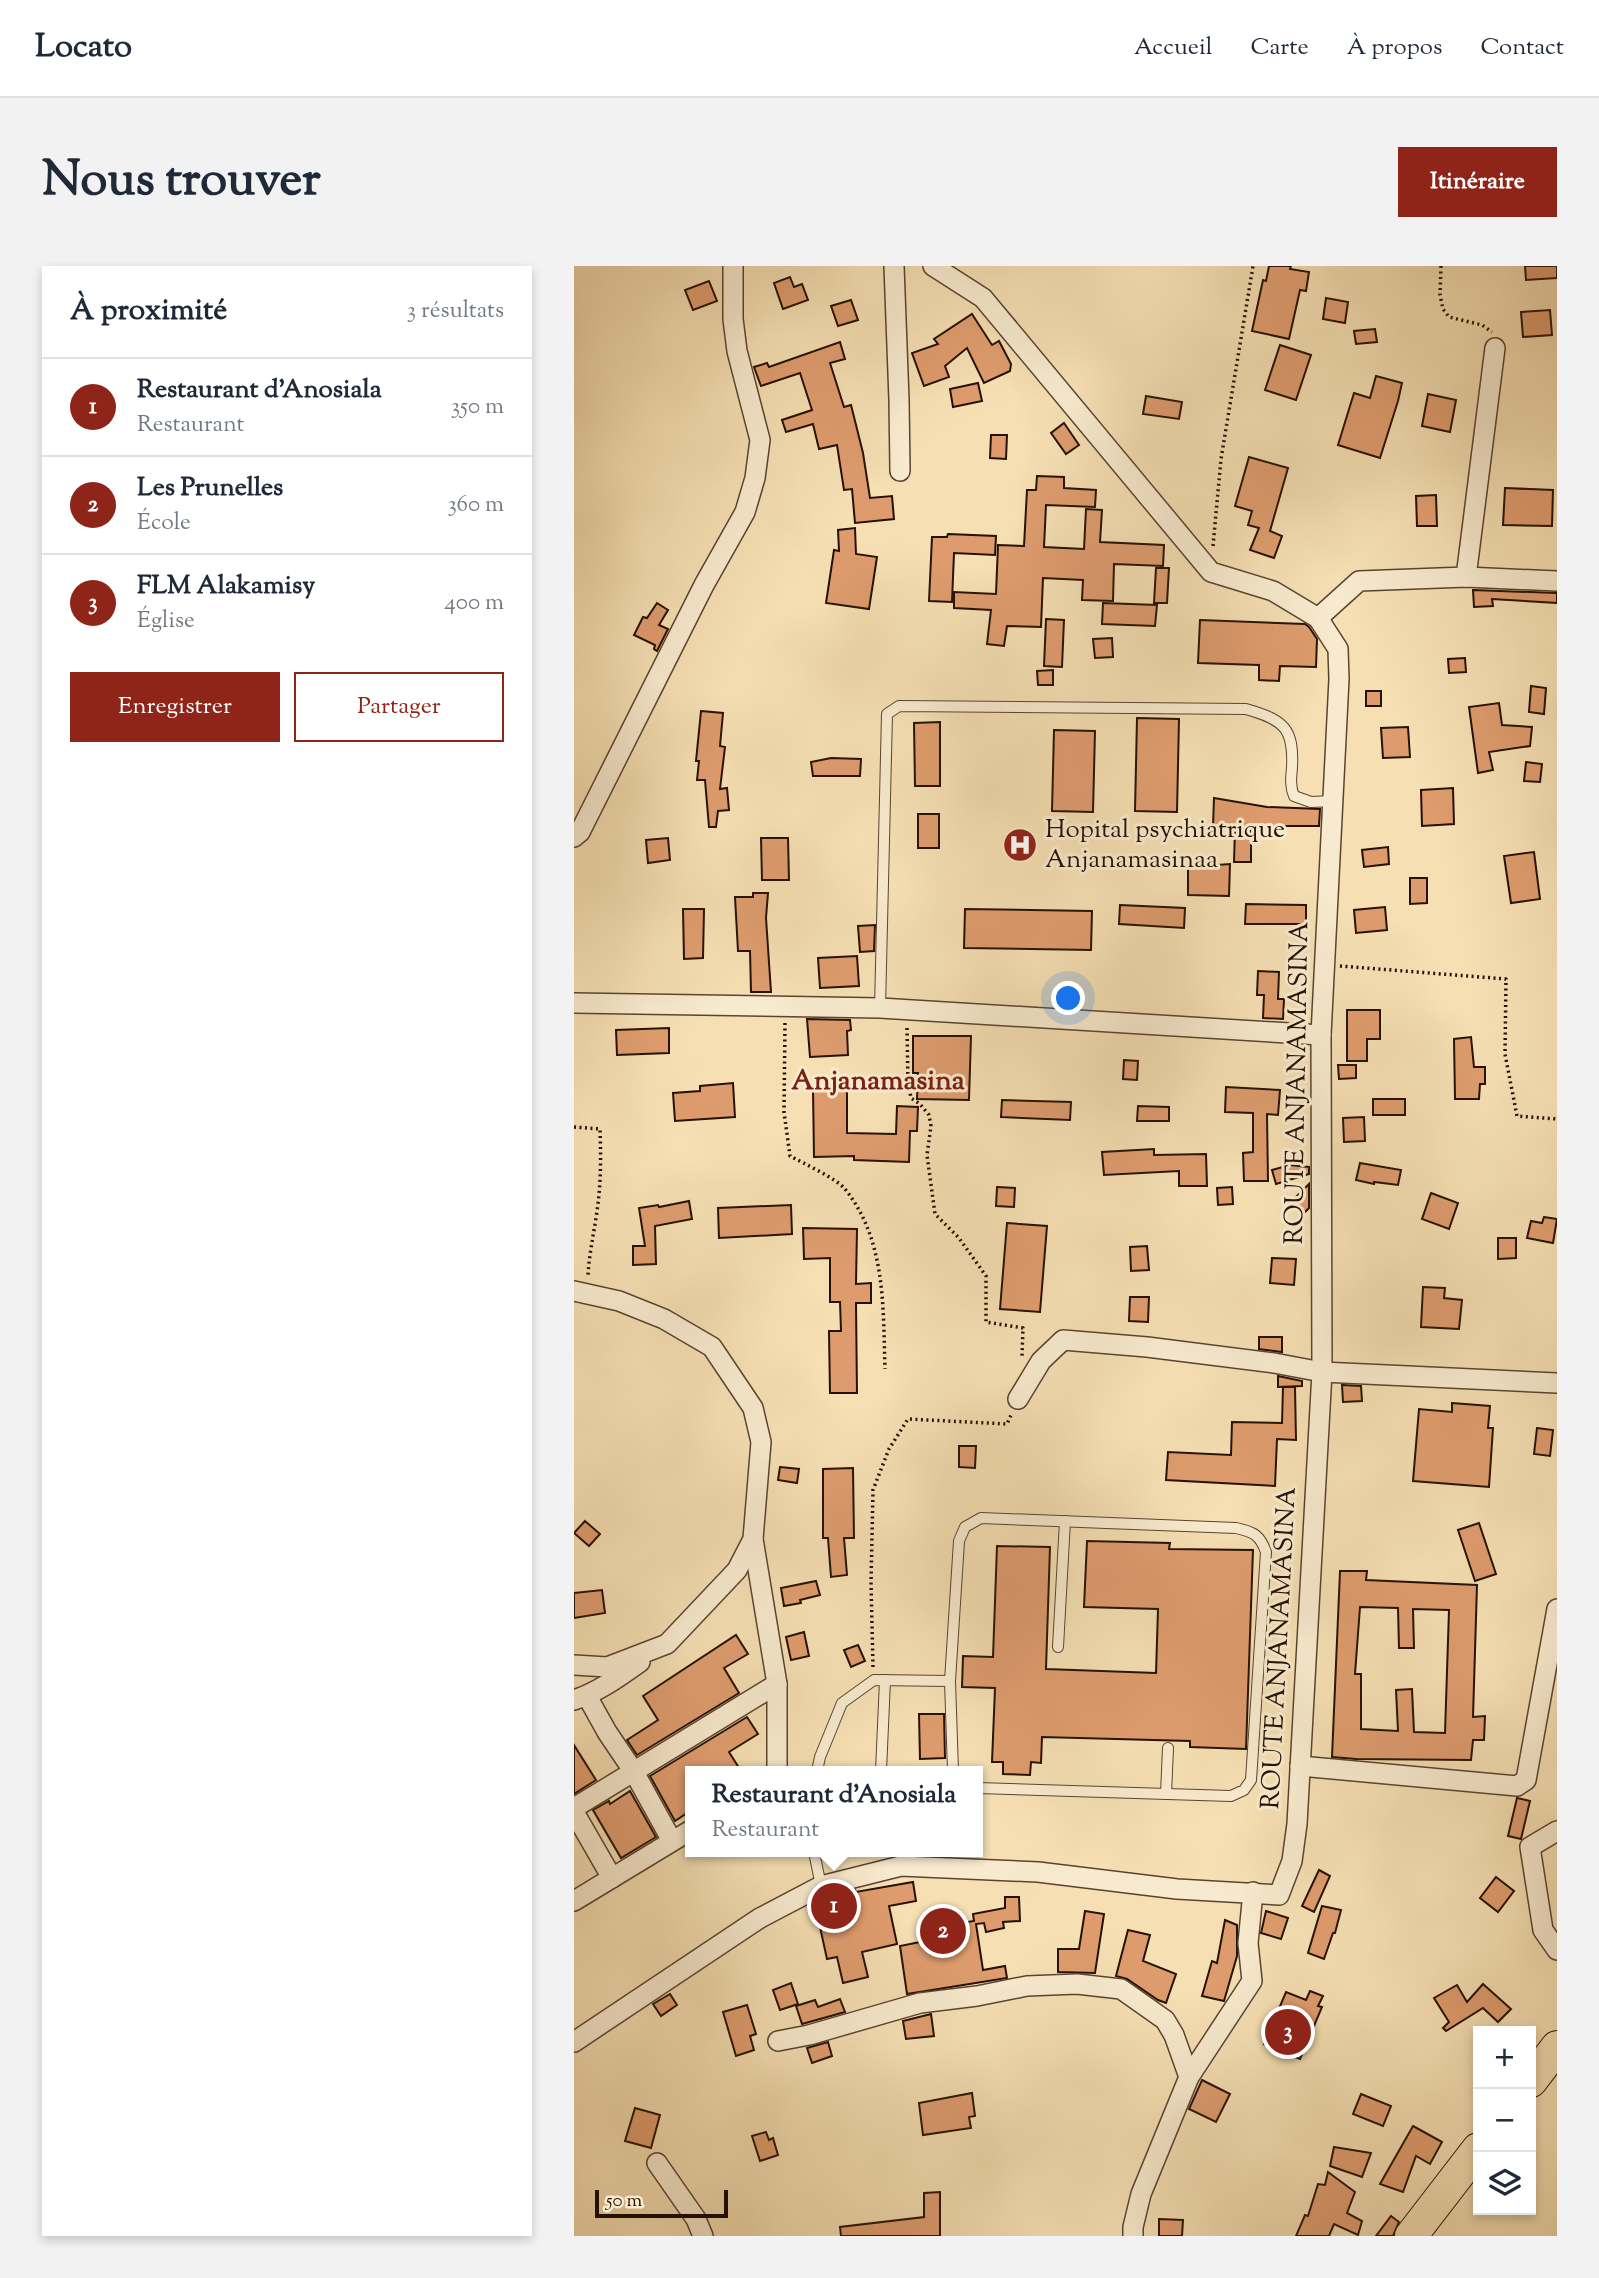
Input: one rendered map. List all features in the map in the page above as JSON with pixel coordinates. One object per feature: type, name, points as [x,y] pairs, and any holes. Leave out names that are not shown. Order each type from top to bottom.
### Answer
[{"type":"main road","points":[[1536,2074],[1557,2047]]},
{"type":"main road","points":[[1411,2236],[1476,2152]]},
{"type":"street","points":[[574,837],[580,832],[704,585],[745,512],[755,478],[760,440],[737,351],[733,319],[733,266]]},
{"type":"street","points":[[894,266],[900,471]]},
{"type":"street","points":[[933,266],[983,298],[1211,572],[1273,591],[1318,618],[1359,581],[1466,577],[1557,582]]},
{"type":"street","points":[[1466,577],[1495,348]]},
{"type":"street","name":"ROUTE ANJANAMASINA","points":[[574,2042],[760,1918],[821,1886],[901,1866],[1038,1872],[1177,1889],[1279,1895],[1292,1861],[1297,1824],[1322,1372],[1321,1035],[1339,679],[1338,649],[1318,618]]},
{"type":"street","points":[[574,1003],[880,1008],[1321,1035]]},
{"type":"street","points":[[581,1293],[619,1301],[653,1315],[712,1347],[753,1408],[761,1442],[753,1539],[777,1684],[777,1766]]},
{"type":"street","points":[[1018,1399],[1041,1361],[1063,1340],[1160,1348],[1322,1372],[1557,1384]]},
{"type":"street","points":[[671,1841],[634,1772],[580,1698],[667,1644],[737,1570],[753,1539]]},
{"type":"street","points":[[1300,1766],[1517,1786],[1526,1780],[1557,1609]]},
{"type":"street","points":[[574,1665],[607,1667],[667,1644]]},
{"type":"street","points":[[612,1878],[574,1810],[777,1684]]},
{"type":"street","points":[[1557,1831],[1530,1847],[1543,1930],[1557,1950]]},
{"type":"street","points":[[574,1901],[685,1833]]},
{"type":"street","points":[[1133,2236],[1140,2194],[1189,2077],[1252,1981],[1248,1943],[1252,1892]]},
{"type":"street","points":[[778,2041],[884,2015],[920,2003],[1027,1986],[1077,1984],[1121,1989],[1165,2020],[1174,2035],[1189,2077]]},
{"type":"street","points":[[657,2163],[696,2219],[703,2236]]},
{"type":"lane","points":[[880,1008],[887,714],[899,706],[1246,709],[1272,716],[1285,729],[1293,747],[1291,789],[1294,796],[1311,802],[1333,801]]},
{"type":"lane","points":[[953,1766],[950,1681],[959,1541],[965,1527],[981,1518],[1065,1521],[1237,1528],[1252,1531],[1261,1538],[1266,1552],[1251,1780],[1244,1790],[1231,1796],[983,1788]]},
{"type":"lane","points":[[1058,1647],[1065,1521]]},
{"type":"lane","points":[[879,1680],[881,1766]]},
{"type":"lane","points":[[818,1766],[842,1703],[879,1680],[950,1681]]},
{"type":"lane","points":[[1166,1794],[1168,1748]]},
{"type":"lane","points":[[815,1857],[821,1886]]},
{"type":"path","points":[[1211,572],[1221,459],[1254,266]]},
{"type":"path","points":[[1441,266],[1440,295],[1443,309],[1450,317],[1482,325],[1492,331],[1495,348]]},
{"type":"path","points":[[1324,965],[1506,979],[1505,1054],[1517,1116],[1557,1119]]},
{"type":"path","points":[[785,1007],[784,1112],[790,1156],[844,1186],[870,1232],[883,1285],[885,1369]]},
{"type":"path","points":[[879,1680],[871,1583],[873,1490],[889,1449],[908,1419],[1007,1424],[1018,1399],[1023,1328],[986,1322],[986,1276],[959,1238],[935,1214],[927,1155],[931,1125],[929,1115],[911,1098],[908,1082],[907,1010]]},
{"type":"path","points":[[574,1127],[600,1129],[601,1164],[597,1211],[581,1293]]},
{"type":"building","points":[[1269,266],[1291,266],[1290,269],[1309,272],[1306,291],[1300,290],[1289,339],[1252,331],[1263,280],[1266,281]]},
{"type":"building","points":[[1525,266],[1557,266],[1557,278],[1526,280]]},
{"type":"building","points":[[790,277],[794,287],[802,284],[808,300],[783,309],[774,283]]},
{"type":"building","points":[[709,281],[717,301],[693,310],[685,290]]},
{"type":"building","points":[[1326,298],[1348,302],[1345,323],[1323,319]]},
{"type":"building","points":[[851,300],[858,320],[838,326],[831,306]]},
{"type":"building","points":[[1550,310],[1552,335],[1523,337],[1521,312]]},
{"type":"building","points":[[972,314],[992,345],[999,341],[1011,364],[1010,371],[984,383],[967,348],[945,366],[949,377],[924,386],[912,353],[938,344],[934,339]]},
{"type":"building","points":[[1375,329],[1377,342],[1356,344],[1354,331]]},
{"type":"building","points":[[840,342],[845,359],[830,363],[844,407],[851,405],[863,453],[870,498],[892,496],[894,519],[855,523],[852,489],[844,490],[837,445],[819,449],[813,424],[786,432],[782,420],[812,410],[800,373],[761,386],[754,367],[767,363],[769,367]]},
{"type":"building","points":[[1280,345],[1311,355],[1296,400],[1265,390]]},
{"type":"building","points":[[1376,376],[1402,383],[1380,458],[1338,445],[1354,393],[1370,398]]},
{"type":"building","points":[[978,383],[982,401],[953,407],[950,389]]},
{"type":"building","points":[[1428,394],[1456,400],[1450,432],[1422,426]]},
{"type":"building","points":[[1146,396],[1182,402],[1179,419],[1143,414]]},
{"type":"building","points":[[1064,423],[1079,445],[1066,454],[1051,433]]},
{"type":"building","points":[[991,435],[1007,435],[1006,459],[990,458]]},
{"type":"building","points":[[1249,457],[1288,468],[1270,531],[1282,536],[1274,558],[1250,550],[1259,528],[1248,525],[1252,511],[1235,506]]},
{"type":"building","points":[[1037,476],[1064,477],[1064,488],[1096,490],[1095,507],[1046,505],[1044,547],[1084,549],[1086,509],[1102,510],[1100,542],[1164,545],[1163,566],[1114,564],[1113,601],[1082,600],[1083,580],[1043,578],[1041,627],[1007,626],[1004,646],[987,644],[991,610],[954,608],[954,592],[996,594],[998,545],[1024,546],[1027,490],[1036,490]]},
{"type":"building","points":[[1505,488],[1553,490],[1552,526],[1503,525]]},
{"type":"building","points":[[1436,495],[1437,526],[1417,526],[1416,496]]},
{"type":"building","points":[[855,528],[856,554],[877,557],[869,609],[826,603],[834,550],[839,551],[838,530]]},
{"type":"building","points":[[948,534],[996,536],[995,555],[954,553],[952,602],[929,601],[932,537],[947,537]]},
{"type":"building","points":[[1156,568],[1169,568],[1167,603],[1154,603]]},
{"type":"building","points":[[1473,590],[1557,593],[1557,603],[1492,599],[1493,606],[1474,607]]},
{"type":"building","points":[[657,603],[668,610],[659,625],[668,629],[657,651],[654,649],[655,645],[634,635],[643,617],[647,618]]},
{"type":"building","points":[[1103,603],[1157,605],[1155,626],[1102,624]]},
{"type":"building","points":[[1046,619],[1064,620],[1062,667],[1044,666]]},
{"type":"building","points":[[1200,620],[1305,624],[1317,639],[1316,667],[1280,666],[1279,681],[1259,680],[1259,665],[1198,663]]},
{"type":"building","points":[[1112,638],[1113,657],[1095,658],[1093,639]]},
{"type":"building","points":[[1465,658],[1466,672],[1449,673],[1448,659]]},
{"type":"building","points":[[1053,670],[1053,685],[1038,685],[1037,671]]},
{"type":"building","points":[[1531,686],[1546,688],[1544,714],[1529,712]]},
{"type":"building","points":[[1366,691],[1381,691],[1381,706],[1366,706]]},
{"type":"building","points":[[1499,703],[1502,725],[1532,727],[1530,746],[1489,752],[1493,770],[1478,773],[1469,707]]},
{"type":"building","points":[[701,711],[723,713],[720,746],[725,747],[720,789],[727,788],[729,810],[718,811],[716,827],[709,827],[705,780],[697,780]]},
{"type":"building","points":[[1137,718],[1179,719],[1177,812],[1135,811]]},
{"type":"building","points":[[940,722],[940,786],[915,786],[914,723]]},
{"type":"building","points":[[1408,727],[1410,757],[1383,758],[1381,728]]},
{"type":"building","points":[[1054,730],[1095,731],[1093,812],[1052,811]]},
{"type":"building","points":[[831,758],[861,759],[860,776],[813,776],[811,762]]},
{"type":"building","points":[[1526,762],[1542,764],[1540,782],[1524,781]]},
{"type":"building","points":[[1453,788],[1454,824],[1422,826],[1421,790]]},
{"type":"building","points":[[1214,798],[1267,807],[1320,809],[1319,826],[1251,826],[1251,862],[1234,862],[1235,827],[1213,826]]},
{"type":"building","points":[[918,814],[939,814],[939,848],[918,848]]},
{"type":"building","points":[[668,838],[670,860],[648,863],[646,840]]},
{"type":"building","points":[[761,838],[788,838],[789,880],[762,880]]},
{"type":"building","points":[[1388,847],[1389,864],[1364,867],[1362,850]]},
{"type":"building","points":[[1534,852],[1540,899],[1511,903],[1504,856]]},
{"type":"building","points":[[1230,864],[1229,896],[1188,895],[1188,867]]},
{"type":"building","points":[[1410,878],[1427,878],[1427,903],[1410,904]]},
{"type":"building","points":[[753,893],[768,893],[766,918],[771,992],[751,992],[750,951],[738,951],[735,897],[753,897]]},
{"type":"building","points":[[1246,904],[1306,905],[1306,924],[1245,924]]},
{"type":"building","points":[[1120,905],[1185,908],[1184,928],[1119,924]]},
{"type":"building","points":[[1385,907],[1387,930],[1356,933],[1354,910]]},
{"type":"building","points":[[683,909],[704,909],[703,958],[684,959]]},
{"type":"building","points":[[965,909],[1092,911],[1091,950],[964,948]]},
{"type":"building","points":[[875,925],[874,951],[860,952],[858,926]]},
{"type":"building","points":[[857,956],[859,986],[820,988],[818,958]]},
{"type":"building","points":[[1258,971],[1279,972],[1278,999],[1284,999],[1283,1019],[1263,1018],[1264,995],[1257,995]]},
{"type":"building","points":[[1347,1010],[1380,1010],[1380,1039],[1367,1039],[1367,1061],[1347,1061]]},
{"type":"building","points":[[807,1019],[850,1020],[851,1030],[847,1031],[848,1055],[810,1057]]},
{"type":"building","points":[[669,1028],[669,1053],[617,1055],[616,1030]]},
{"type":"building","points":[[913,1036],[971,1036],[969,1100],[917,1099],[918,1073],[913,1073]]},
{"type":"building","points":[[1471,1037],[1474,1067],[1485,1067],[1485,1084],[1480,1084],[1479,1099],[1455,1099],[1454,1039]]},
{"type":"building","points":[[1124,1060],[1138,1061],[1137,1080],[1123,1079]]},
{"type":"building","points":[[1338,1065],[1356,1065],[1356,1078],[1339,1079]]},
{"type":"building","points":[[733,1083],[735,1117],[675,1121],[673,1093],[700,1091],[700,1086]]},
{"type":"building","points":[[1226,1087],[1280,1090],[1278,1115],[1267,1114],[1268,1181],[1244,1181],[1243,1153],[1253,1152],[1253,1113],[1225,1112]]},
{"type":"building","points":[[847,1088],[847,1133],[896,1134],[897,1106],[918,1107],[917,1131],[910,1131],[909,1162],[854,1160],[854,1156],[814,1157],[813,1089]]},
{"type":"building","points":[[1373,1099],[1405,1099],[1405,1115],[1373,1115]]},
{"type":"building","points":[[1002,1100],[1071,1102],[1070,1120],[1001,1117]]},
{"type":"building","points":[[1138,1106],[1169,1107],[1169,1121],[1137,1121]]},
{"type":"building","points":[[1364,1117],[1365,1141],[1344,1142],[1343,1118]]},
{"type":"building","points":[[1154,1149],[1154,1155],[1206,1154],[1207,1186],[1179,1186],[1179,1171],[1104,1175],[1102,1152]]},
{"type":"building","points":[[1360,1163],[1401,1170],[1398,1185],[1356,1180]]},
{"type":"building","points":[[1290,1165],[1309,1167],[1309,1174],[1276,1184],[1272,1170]]},
{"type":"building","points":[[1309,1184],[1309,1208],[1304,1213],[1292,1201]]},
{"type":"building","points":[[997,1187],[1015,1188],[1014,1207],[996,1206]]},
{"type":"building","points":[[1232,1187],[1233,1204],[1218,1205],[1217,1188]]},
{"type":"building","points":[[1431,1193],[1458,1203],[1449,1229],[1422,1219]]},
{"type":"building","points":[[689,1201],[692,1219],[655,1226],[656,1264],[633,1265],[633,1246],[645,1246],[639,1208]]},
{"type":"building","points":[[791,1205],[792,1234],[719,1238],[718,1208]]},
{"type":"building","points":[[1544,1217],[1557,1219],[1553,1243],[1527,1238],[1531,1221],[1542,1223]]},
{"type":"building","points":[[1007,1223],[1047,1226],[1040,1312],[1000,1309]]},
{"type":"building","points":[[803,1228],[857,1229],[856,1284],[871,1283],[871,1303],[856,1303],[857,1393],[830,1393],[829,1331],[841,1331],[840,1302],[830,1302],[830,1258],[804,1259]]},
{"type":"building","points":[[1498,1238],[1516,1238],[1516,1258],[1498,1259]]},
{"type":"building","points":[[1147,1246],[1149,1270],[1131,1271],[1130,1247]]},
{"type":"building","points":[[1272,1258],[1296,1259],[1294,1285],[1270,1283]]},
{"type":"building","points":[[1423,1287],[1445,1288],[1444,1298],[1462,1300],[1459,1329],[1421,1327]]},
{"type":"building","points":[[1130,1297],[1149,1297],[1148,1322],[1129,1321]]},
{"type":"building","points":[[1259,1337],[1282,1337],[1282,1352],[1259,1349]]},
{"type":"building","points":[[1278,1376],[1302,1381],[1302,1386],[1278,1387]]},
{"type":"building","points":[[1342,1385],[1361,1386],[1362,1401],[1343,1402]]},
{"type":"building","points":[[1283,1387],[1295,1387],[1296,1440],[1277,1439],[1275,1486],[1166,1480],[1168,1452],[1231,1455],[1232,1422],[1282,1423]]},
{"type":"building","points":[[1452,1403],[1490,1406],[1488,1428],[1493,1428],[1489,1487],[1413,1481],[1419,1409],[1452,1412]]},
{"type":"building","points":[[1537,1428],[1553,1430],[1550,1456],[1534,1454]]},
{"type":"building","points":[[959,1446],[976,1446],[975,1468],[959,1467]]},
{"type":"building","points":[[780,1467],[799,1469],[797,1483],[778,1480]]},
{"type":"building","points":[[853,1468],[854,1538],[844,1538],[847,1575],[831,1577],[828,1538],[823,1538],[823,1469]]},
{"type":"building","points":[[585,1521],[600,1534],[589,1546],[574,1533]]},
{"type":"building","points":[[1479,1523],[1496,1574],[1475,1581],[1458,1530]]},
{"type":"building","points":[[1087,1541],[1170,1543],[1169,1549],[1253,1550],[1246,1749],[1190,1747],[1190,1741],[1042,1737],[1041,1763],[1031,1762],[1030,1775],[1003,1774],[1003,1762],[992,1762],[995,1688],[962,1687],[963,1656],[993,1657],[997,1546],[1050,1547],[1046,1669],[1156,1673],[1158,1609],[1084,1607]]},
{"type":"building","points":[[1340,1571],[1367,1571],[1366,1580],[1477,1585],[1473,1717],[1485,1716],[1484,1740],[1473,1740],[1471,1760],[1332,1757]],"holes":[[[1360,1607],[1398,1608],[1399,1648],[1414,1648],[1413,1609],[1449,1610],[1445,1733],[1414,1732],[1412,1689],[1396,1690],[1398,1731],[1361,1729],[1361,1674],[1355,1674]]]},
{"type":"building","points":[[816,1581],[820,1595],[784,1606],[781,1588]]},
{"type":"building","points":[[602,1590],[605,1613],[574,1618],[574,1593]]},
{"type":"building","points":[[804,1632],[809,1656],[791,1660],[786,1637]]},
{"type":"building","points":[[736,1635],[748,1654],[724,1668],[739,1693],[637,1755],[627,1740],[658,1720],[643,1696]]},
{"type":"building","points":[[858,1645],[865,1661],[851,1667],[844,1650]]},
{"type":"building","points":[[919,1714],[944,1714],[945,1758],[920,1759]]},
{"type":"building","points":[[747,1717],[758,1734],[729,1752],[738,1766],[685,1766],[685,1814],[675,1821],[650,1776]]},
{"type":"building","points":[[574,1745],[596,1780],[574,1794]]},
{"type":"building","points":[[630,1791],[656,1837],[621,1858],[593,1810],[609,1801],[610,1804]]},
{"type":"building","points":[[1517,1798],[1530,1801],[1521,1839],[1508,1836]]},
{"type":"building","points":[[1319,1870],[1330,1876],[1314,1912],[1302,1906]]},
{"type":"building","points":[[1496,1877],[1514,1891],[1498,1912],[1480,1898]]},
{"type":"building","points":[[913,1882],[916,1901],[889,1906],[897,1944],[862,1952],[868,1977],[843,1983],[837,1957],[827,1959],[812,1905],[855,1890],[856,1892]]},
{"type":"building","points":[[1005,1897],[1019,1897],[1020,1921],[1003,1922],[1004,1928],[986,1932],[984,1923],[976,1924],[983,1970],[1005,1966],[1007,1978],[907,1994],[900,1946],[950,1936],[948,1925],[974,1921],[973,1914],[1005,1908]]},
{"type":"building","points":[[1322,1906],[1341,1910],[1324,1959],[1308,1953]]},
{"type":"building","points":[[1085,1911],[1104,1914],[1095,1973],[1058,1972],[1058,1949],[1079,1949]]},
{"type":"building","points":[[1266,1911],[1288,1918],[1281,1939],[1261,1933]]},
{"type":"building","points":[[1225,1920],[1237,1925],[1237,1956],[1224,2001],[1202,1996],[1212,1961],[1217,1963]]},
{"type":"building","points":[[1128,1930],[1150,1935],[1143,1961],[1176,1974],[1166,2003],[1127,1979],[1116,1976]]},
{"type":"building","points":[[791,1983],[798,2004],[780,2010],[773,1990]]},
{"type":"building","points":[[1483,1984],[1511,2009],[1498,2022],[1483,2008],[1446,2031],[1443,2028],[1449,2022],[1434,1998],[1457,1985],[1467,2002]]},
{"type":"building","points":[[1310,1991],[1323,1996],[1318,2006],[1322,2007],[1300,2059],[1264,2044],[1286,1992],[1306,2000]]},
{"type":"building","points":[[670,1994],[677,2005],[661,2016],[653,2004]]},
{"type":"building","points":[[840,1999],[845,2012],[802,2024],[796,2006],[815,2000],[818,2007]]},
{"type":"building","points":[[747,2005],[756,2034],[750,2036],[754,2050],[736,2056],[723,2012]]},
{"type":"building","points":[[931,2014],[934,2036],[906,2039],[903,2021]]},
{"type":"building","points":[[828,2042],[832,2056],[812,2063],[807,2048]]},
{"type":"building","points":[[1202,2080],[1230,2094],[1216,2122],[1189,2109]]},
{"type":"building","points":[[972,2093],[975,2116],[969,2117],[971,2128],[923,2135],[919,2103]]},
{"type":"building","points":[[1361,2094],[1391,2106],[1383,2126],[1353,2114]]},
{"type":"building","points":[[635,2108],[660,2115],[651,2148],[625,2141]]},
{"type":"building","points":[[1413,2126],[1442,2142],[1430,2164],[1416,2156],[1403,2192],[1380,2184]]},
{"type":"building","points":[[766,2132],[769,2140],[773,2138],[778,2155],[760,2161],[752,2136]]},
{"type":"building","points":[[1334,2147],[1371,2153],[1362,2177],[1330,2166]]},
{"type":"building","points":[[1328,2172],[1355,2192],[1347,2213],[1362,2221],[1358,2235],[1334,2224],[1329,2236],[1296,2236],[1305,2215],[1308,2216],[1318,2184],[1325,2185]]},
{"type":"building","points":[[940,2192],[940,2236],[841,2236],[840,2227],[924,2217],[924,2193]]},
{"type":"building","points":[[1391,2216],[1399,2222],[1393,2236],[1376,2236]]},
{"type":"building","points":[[1159,2219],[1183,2220],[1182,2236],[1159,2236]]},
{"type":"place","name":"Hopital psychiatrique Anjanamasinaa","points":[[1020,845]]},
{"type":"place","name":"Restaurant d'Anosiala","points":[[834,1906]]},
{"type":"place","name":"Les Prunelles","points":[[943,1931]]},
{"type":"place","name":"FLM Alakamisy","points":[[1288,2032]]},
{"type":"district","name":"Anjanamasina","points":[[878,1082]]}]
